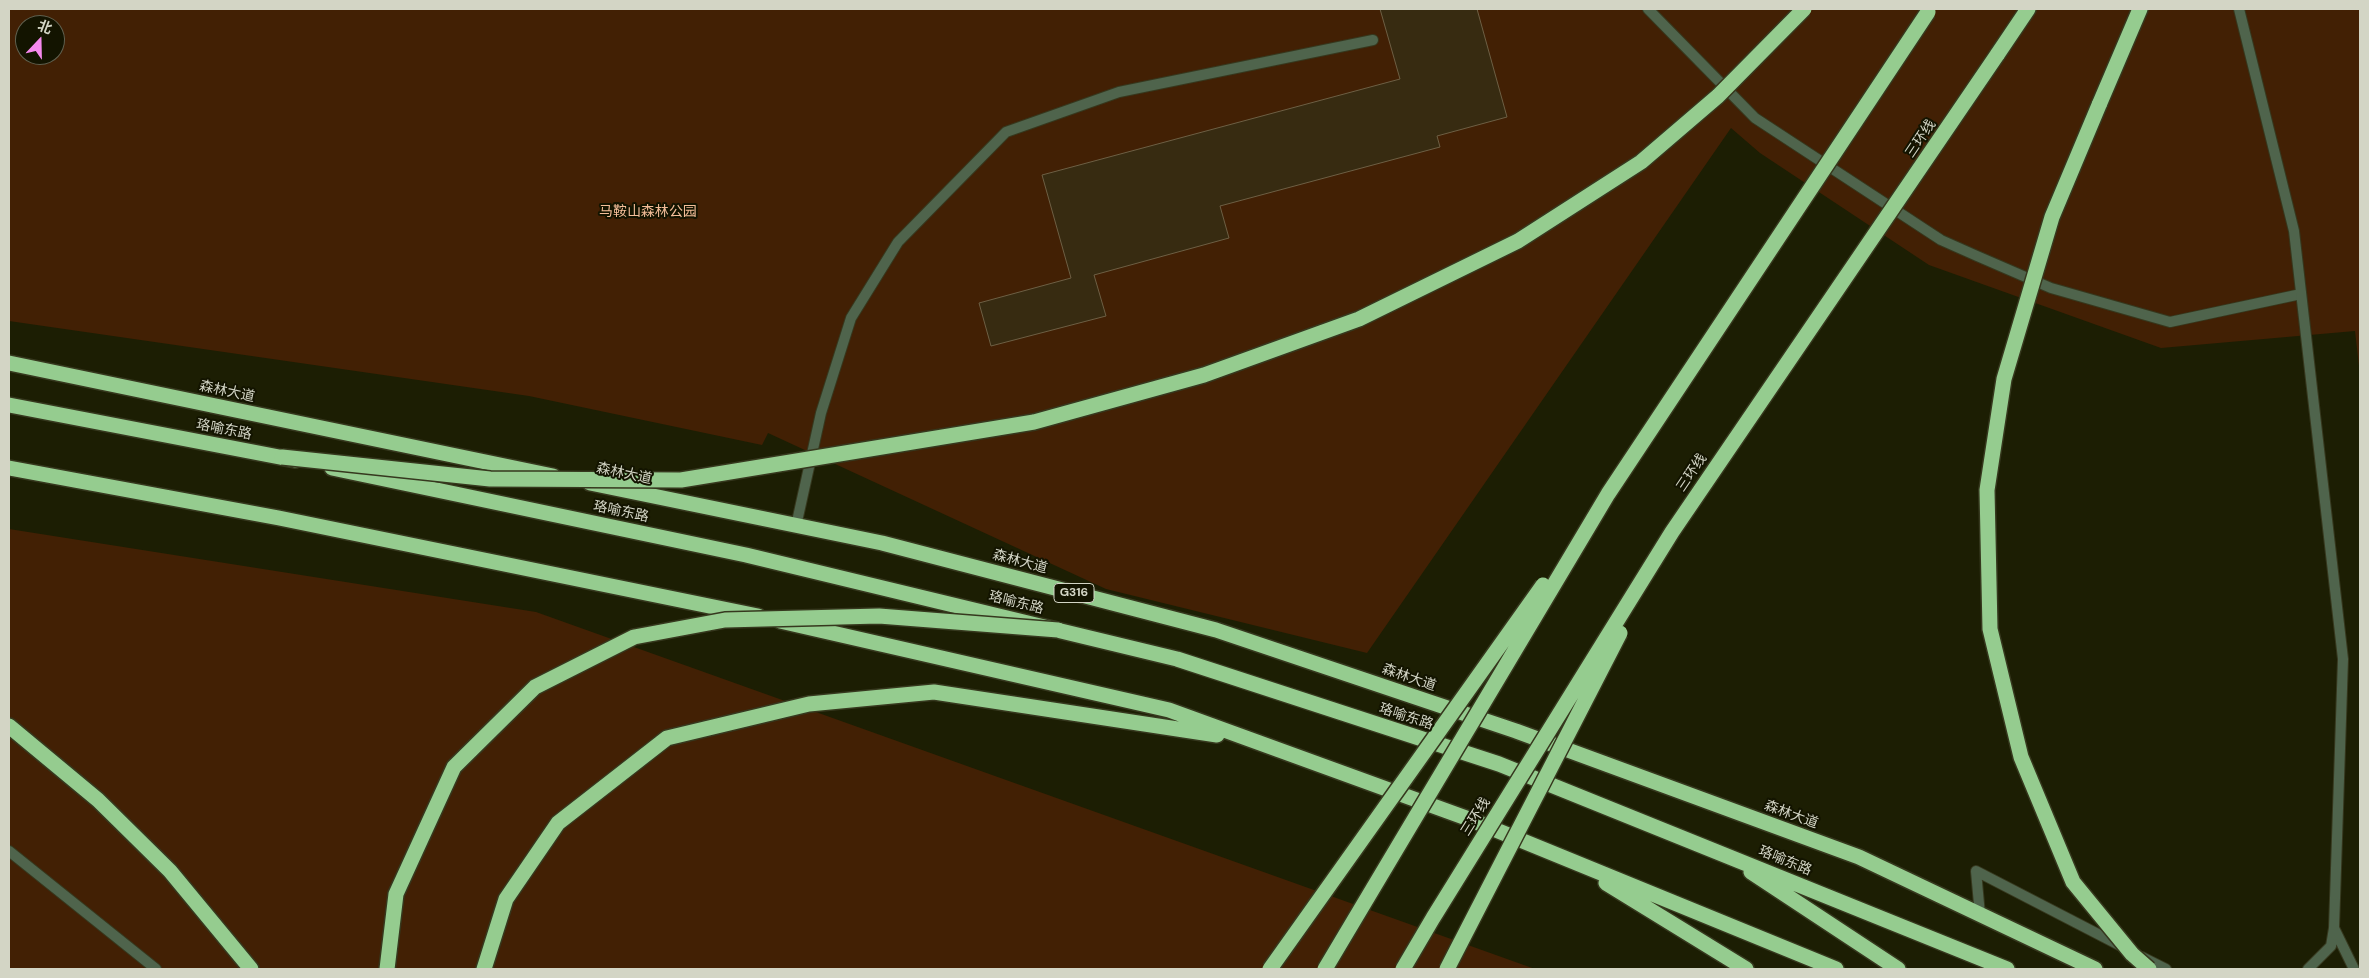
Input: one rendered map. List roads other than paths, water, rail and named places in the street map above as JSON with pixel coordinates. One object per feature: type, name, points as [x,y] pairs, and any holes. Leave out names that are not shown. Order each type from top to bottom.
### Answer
[{"type":"highway","points":[[282,457],[490,479],[681,480],[1034,422],[1204,375],[1359,319],[1518,241],[1641,162],[1718,96],[1804,9]]},
{"type":"highway","name":"三环线","points":[[1403,969],[1438,909],[1672,532],[2028,9]]},
{"type":"highway","points":[[2140,9],[2052,217],[2004,378],[1987,490],[1990,629],[2021,757],[2073,882],[2132,954],[2149,969]]},
{"type":"highway","points":[[1270,969],[1608,494],[1929,10]]},
{"type":"highway","name":"森林大道","points":[[9,363],[882,544],[1216,630],[1516,731],[1859,857],[2095,969]]},
{"type":"highway","name":"珞喻东路","points":[[9,405],[282,457],[746,555],[1177,659],[1499,764],[2007,969]]},
{"type":"highway","points":[[9,468],[279,518],[738,612],[1169,710],[1469,819],[1836,969]]},
{"type":"highway","points":[[1325,969],[1608,494]]},
{"type":"highway","points":[[1447,969],[1672,532]]},
{"type":"highway","points":[[387,969],[396,894],[454,767],[535,687],[626,641],[634,637],[725,620],[879,616],[1058,630]]},
{"type":"highway","points":[[484,969],[506,899],[558,823],[667,738],[809,704],[934,692],[1250,740]]},
{"type":"highway","points":[[9,726],[98,800],[170,871],[251,969]]},
{"type":"highway","points":[[1725,855],[1898,969]]},
{"type":"highway","points":[[1564,858],[1746,969]]},
{"type":"street","points":[[1648,9],[1755,118],[1942,240],[1977,256],[2051,288],[2170,322],[2301,294]]},
{"type":"street","points":[[2239,9],[2294,231],[2343,658],[2334,928],[2331,946],[2308,969]]},
{"type":"street","points":[[796,526],[822,413],[851,318],[898,242],[1006,132],[1119,92],[1374,40]]},
{"type":"street","points":[[9,851],[156,969]]},
{"type":"street","points":[[1980,915],[1976,871],[2166,969]]},
{"type":"street","points":[[2334,928],[2354,969]]},
{"type":"park label","name":"马鞍山森林公园","points":[[648,212]]}]
